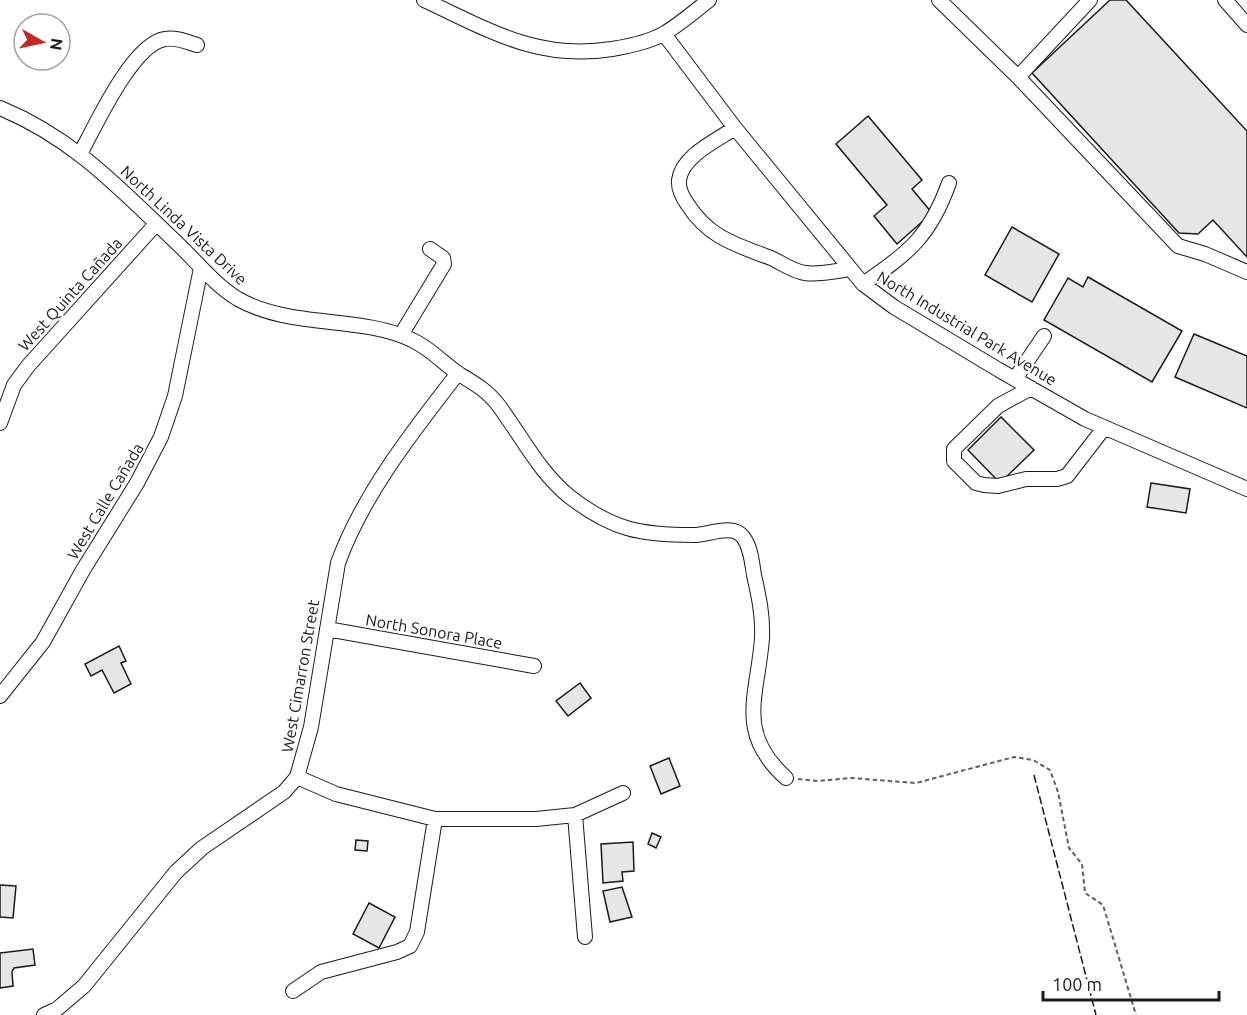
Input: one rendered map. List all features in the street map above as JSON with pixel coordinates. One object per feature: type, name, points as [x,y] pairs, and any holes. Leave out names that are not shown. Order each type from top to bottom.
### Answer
[{"type":"street","points":[[424,0],[513,41],[554,52],[592,52],[632,46],[664,34],[709,0]]},
{"type":"street","points":[[939,0],[1018,77],[1178,246],[1205,254],[1247,272]]},
{"type":"street","points":[[1018,77],[1090,0]]},
{"type":"street","points":[[1225,0],[1247,25]]},
{"type":"street","name":"North Industrial Park Avenue","points":[[664,34],[735,128],[863,284],[894,306],[1015,379],[1104,428],[1247,489]]},
{"type":"street","points":[[80,154],[123,76],[146,52],[162,39],[197,45]]},
{"type":"street","name":"North Linda Vista Drive","points":[[0,108],[41,128],[80,154],[128,193],[201,268],[237,298],[279,315],[401,336],[429,350],[458,373],[480,385],[497,402],[534,458],[557,487],[592,514],[622,529],[666,535],[702,535],[728,530],[736,531],[742,536],[749,551],[762,608],[762,639],[752,721],[771,764],[786,777]]},
{"type":"street","points":[[735,128],[703,149],[684,167],[678,180],[681,195],[695,216],[712,233],[727,243],[774,259],[792,269],[818,273],[850,269]]},
{"type":"street","points":[[863,284],[905,255],[928,231],[939,211],[949,183]]},
{"type":"street","name":"West Quinta Cañada","points":[[0,423],[14,385],[28,366],[156,224]]},
{"type":"street","points":[[401,336],[444,264],[443,258],[430,249]]},
{"type":"street","name":"West Calle Cañada","points":[[0,696],[43,642],[162,437],[175,396],[201,268]]},
{"type":"street","points":[[1015,379],[1044,336]]},
{"type":"street","name":"West Cimarron Street","points":[[44,1015],[57,1009],[84,986],[176,872],[202,848],[284,792],[297,777],[311,727],[338,562],[347,538],[424,416],[458,373]]},
{"type":"street","points":[[1031,388],[998,406],[954,449],[954,461],[976,483],[998,486],[1026,480],[1057,479],[1067,476],[1104,428]]},
{"type":"street","name":"North Sonora Place","points":[[327,629],[534,666]]},
{"type":"street","points":[[297,777],[336,794],[435,819],[536,819],[575,815],[623,793]]},
{"type":"street","points":[[575,815],[585,937]]},
{"type":"street","points":[[293,991],[321,972],[397,952],[410,946],[417,932],[435,819]]},
{"type":"path","points":[[786,777],[817,781],[851,778],[916,783],[1014,757],[1033,760],[1050,770],[1059,792],[1069,848],[1082,864],[1085,893],[1103,905],[1136,1015]]},
{"type":"building","points":[[1110,0],[1126,0],[1247,131],[1247,257],[1213,220],[1198,234],[1179,233],[1032,73]]},
{"type":"building","points":[[868,116],[922,180],[912,189],[932,213],[897,244],[874,216],[887,205],[836,144]]},
{"type":"building","points":[[1012,227],[1059,254],[1032,302],[985,275]]},
{"type":"building","points":[[1088,277],[1182,331],[1152,382],[1044,320],[1068,278],[1083,287]]},
{"type":"building","points":[[1194,334],[1247,356],[1247,408],[1175,377]]},
{"type":"building","points":[[1001,417],[1034,450],[1000,483],[968,450]]},
{"type":"building","points":[[1151,483],[1190,489],[1186,513],[1147,507]]},
{"type":"building","points":[[119,646],[126,661],[121,663],[131,684],[114,693],[102,670],[91,676],[85,664]]},
{"type":"building","points":[[580,683],[591,698],[568,716],[556,701]]},
{"type":"building","points":[[669,758],[680,786],[661,794],[650,766]]},
{"type":"building","points":[[652,833],[661,837],[656,848],[648,844]]},
{"type":"building","points":[[356,840],[368,841],[367,851],[355,850]]},
{"type":"building","points":[[633,842],[634,871],[622,872],[623,881],[603,883],[601,844]]},
{"type":"building","points":[[0,885],[16,886],[13,918],[0,917]]},
{"type":"building","points":[[622,887],[632,917],[610,922],[603,891]]},
{"type":"building","points":[[369,903],[395,917],[379,948],[353,934]]},
{"type":"building","points":[[33,949],[35,965],[14,968],[13,986],[0,988],[0,953]]},
{"type":"fence","points":[[1034,775],[1096,1015]]}]
